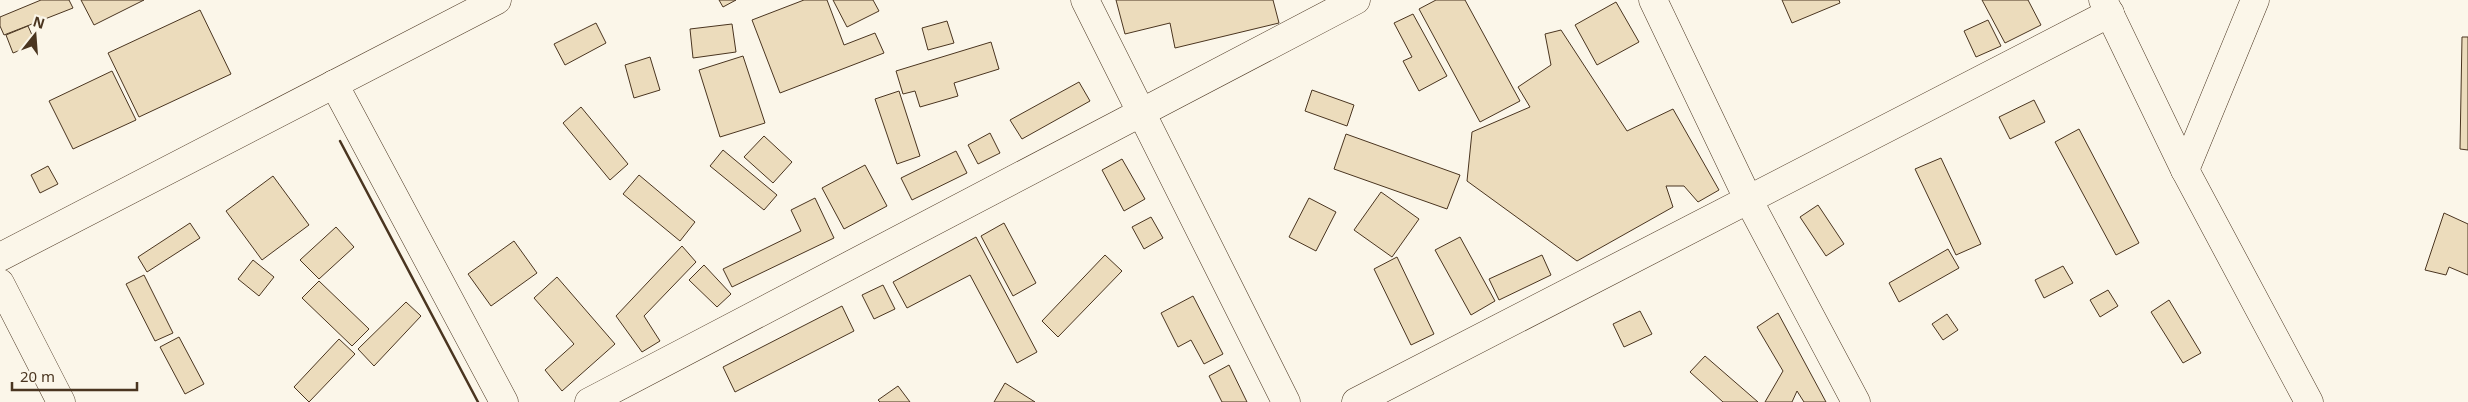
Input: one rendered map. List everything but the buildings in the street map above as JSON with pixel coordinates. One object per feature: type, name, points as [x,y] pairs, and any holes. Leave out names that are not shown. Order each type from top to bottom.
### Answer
[{"type":"street","points":[[0,257],[497,0]]},
{"type":"street","points":[[1085,0],[1142,110],[1286,402]]},
{"type":"street","points":[[589,402],[1142,110],[1356,0]]},
{"type":"street","points":[[1653,0],[1749,201],[1856,402]]},
{"type":"street","points":[[2185,170],[2255,0]]},
{"type":"street","points":[[1356,402],[1749,201],[2107,7],[2185,170],[2309,402]]},
{"type":"street","points":[[334,84],[504,402]]},
{"type":"street","points":[[0,283],[61,402]]},
{"type":"wall","points":[[340,141],[478,402]]}]
